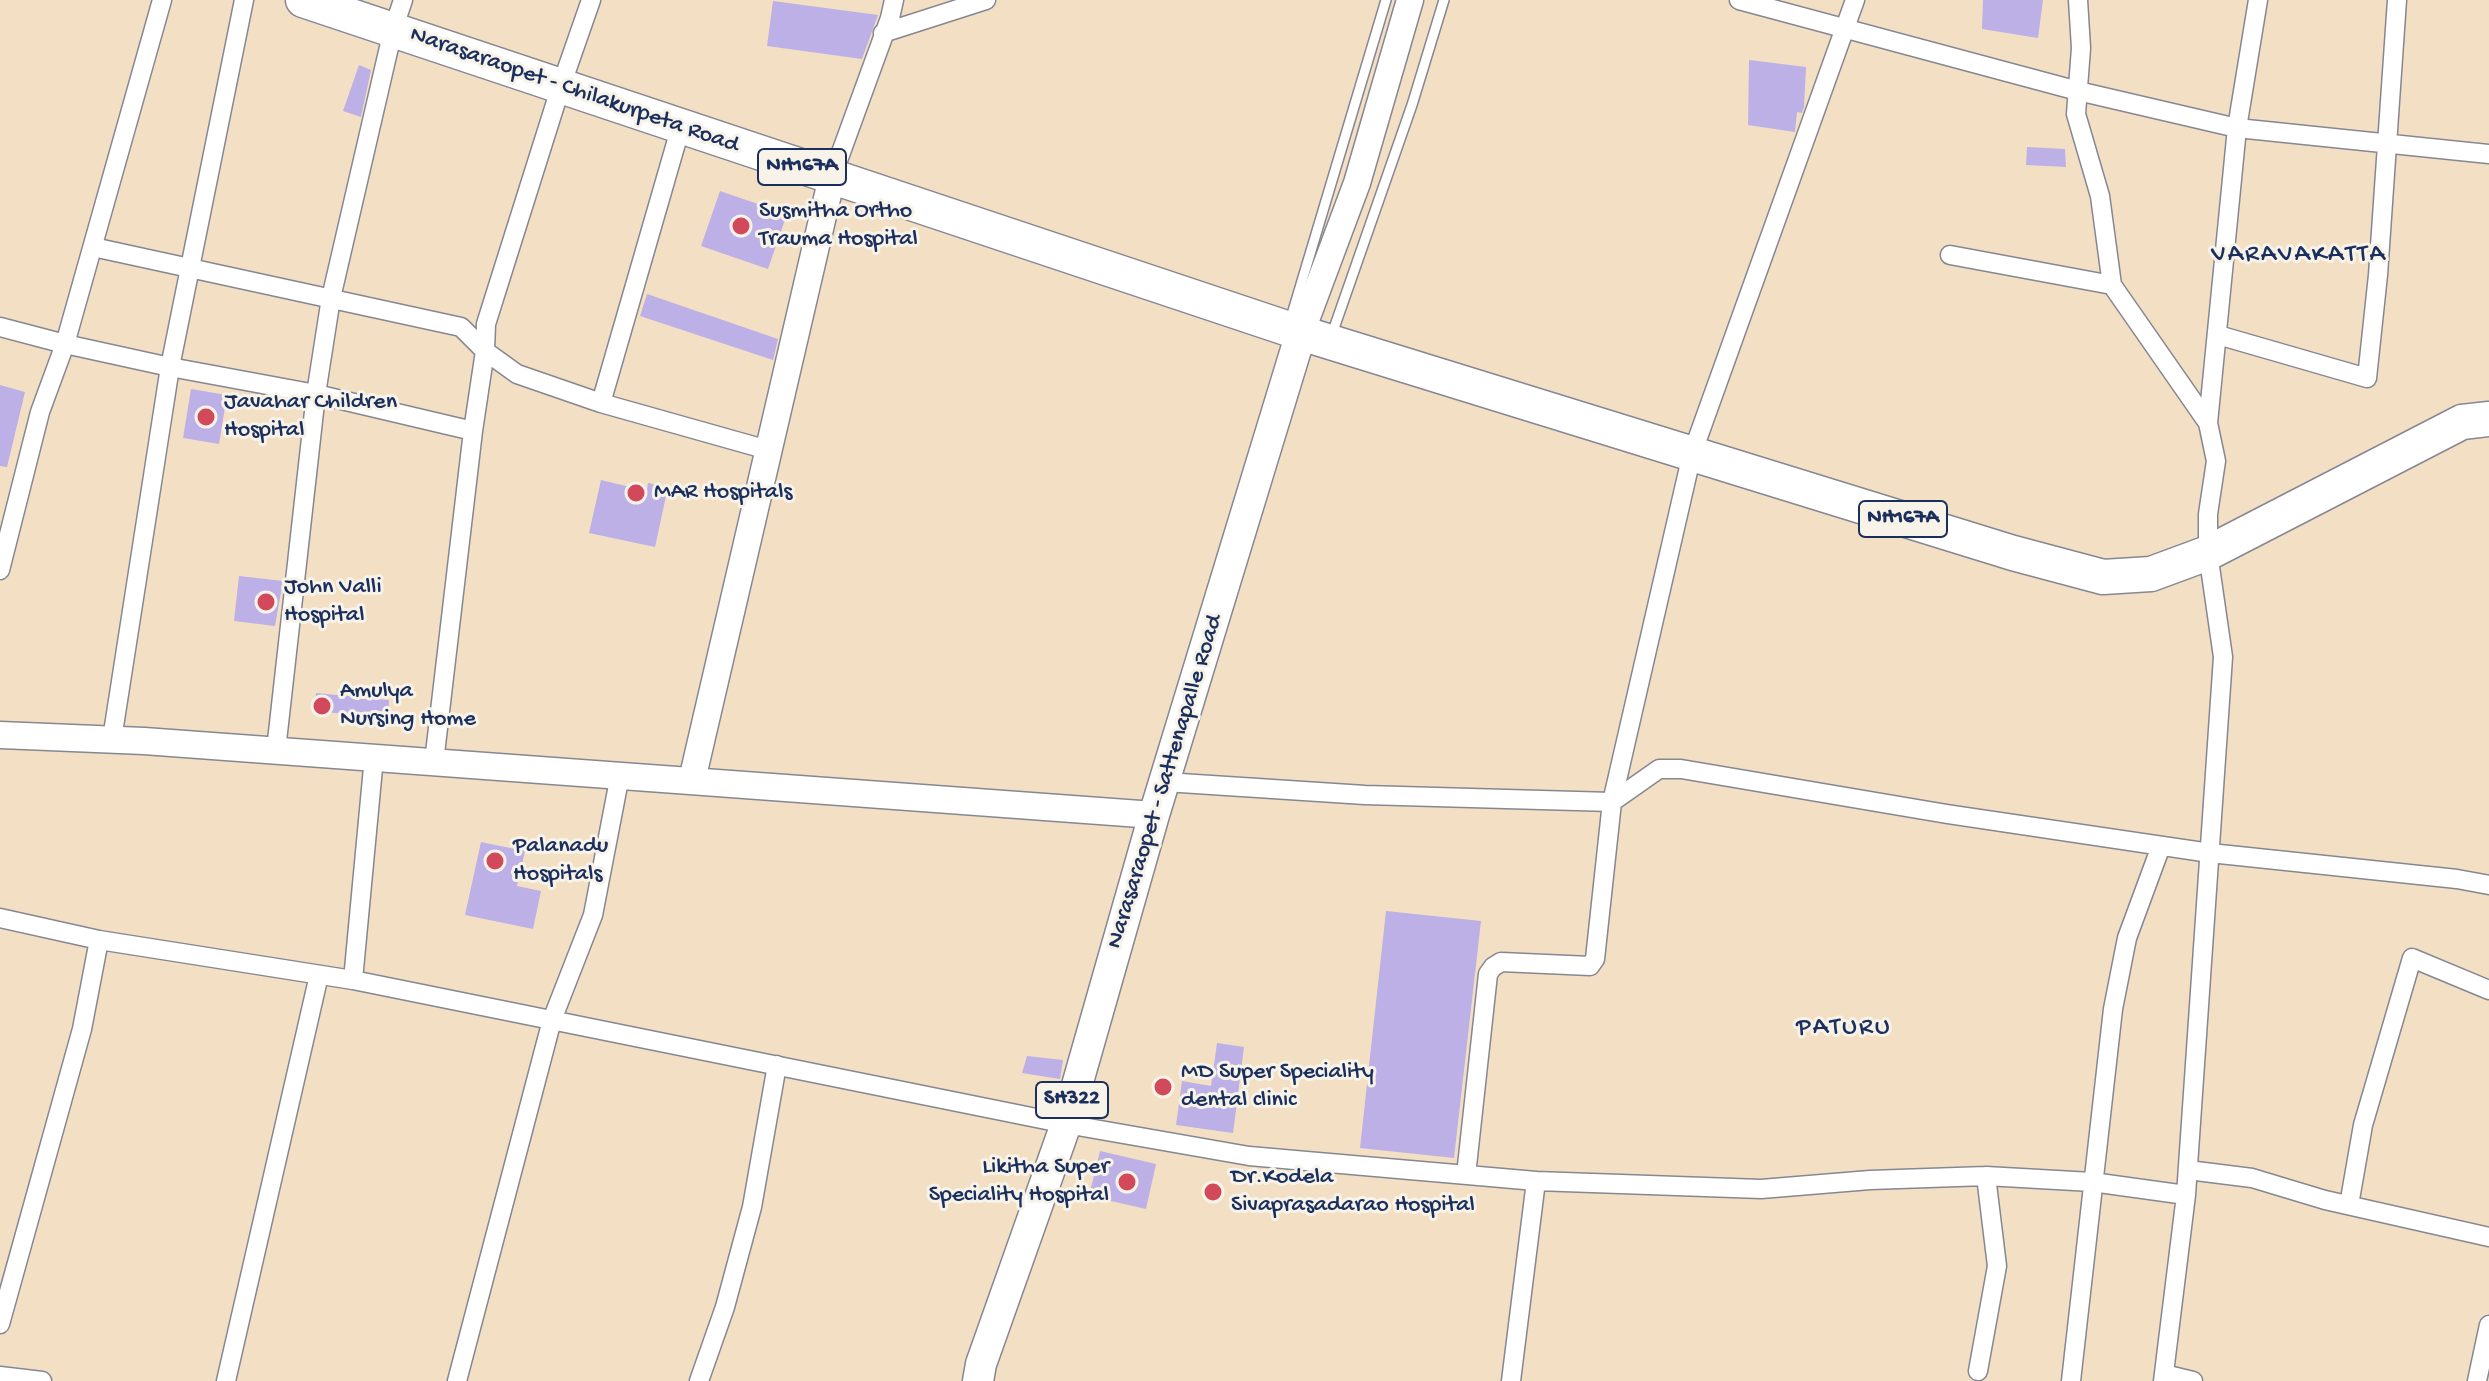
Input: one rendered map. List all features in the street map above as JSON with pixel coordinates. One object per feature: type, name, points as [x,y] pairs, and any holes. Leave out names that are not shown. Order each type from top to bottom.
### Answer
[{"type":"highway","name":"Narasaraopet - Chilakurpeta Road","points":[[303,0],[398,15],[561,86],[1306,334]]},
{"type":"highway","name":"NH167A","points":[[1306,334],[2013,553],[2103,577],[2151,574],[2208,553],[2462,422],[2489,419]]},
{"type":"main road","name":"Narasaraopet - Sattenapalle Road","points":[[978,1381],[981,1364],[1066,1124],[1154,815],[1357,183],[1410,0]]},
{"type":"main road","points":[[692,780],[832,177]]},
{"type":"main road","points":[[0,735],[276,750],[1154,815]]},
{"type":"street","points":[[0,570],[40,412],[65,344],[162,0]]},
{"type":"street","points":[[112,739],[170,367],[244,0]]},
{"type":"street","points":[[434,762],[486,324],[591,0]]},
{"type":"street","points":[[832,177],[894,0]]},
{"type":"street","points":[[883,33],[986,0]]},
{"type":"street","points":[[1739,0],[2078,91],[2237,128],[2489,154]]},
{"type":"street","points":[[1466,1175],[1488,974],[1501,962],[1590,966],[1595,959],[1612,802],[1692,454],[1855,0]]},
{"type":"street","points":[[2078,0],[2081,48],[2076,114],[2100,196],[2112,285],[2208,423]]},
{"type":"street","points":[[2193,1381],[2164,1378],[2186,1195],[2223,657],[2208,553],[2208,514],[2216,461],[2208,423],[2237,128],[2258,0]]},
{"type":"street","points":[[2218,335],[2367,378],[2378,275],[2397,0]]},
{"type":"street","points":[[276,750],[316,394],[331,298],[398,15]]},
{"type":"street","points":[[601,403],[681,126]]},
{"type":"street","points":[[93,247],[461,327],[485,351],[517,374],[601,403],[768,450]]},
{"type":"street","points":[[1950,255],[2112,285]]},
{"type":"street","points":[[0,327],[65,344],[316,394],[473,431]]},
{"type":"street","points":[[353,980],[374,757]]},
{"type":"street","points":[[1165,782],[1365,795],[1612,802],[1659,769],[1681,769],[2161,846],[2489,885]]},
{"type":"street","points":[[457,1381],[552,1020],[593,915],[620,775]]},
{"type":"street","points":[[2071,1381],[2115,995],[2127,938],[2161,846]]},
{"type":"street","points":[[0,918],[99,940],[353,980],[1066,1124],[1249,1156],[1536,1181],[1761,1189],[1870,1180],[1986,1176],[2092,1182],[2186,1195]]},
{"type":"street","points":[[0,1324],[78,1043],[99,940]]},
{"type":"street","points":[[2349,1205],[2363,1125],[2412,958],[2489,990]]},
{"type":"street","points":[[226,1381],[319,975]]},
{"type":"street","points":[[699,1381],[725,1307],[752,1207],[777,1065]]},
{"type":"street","points":[[2188,1170],[2252,1178],[2349,1205],[2489,1237]]},
{"type":"street","points":[[1978,1371],[1997,1266],[1986,1176]]},
{"type":"street","points":[[1511,1381],[1536,1181]]},
{"type":"street","points":[[2477,1381],[2489,1325]]},
{"type":"street","points":[[0,1376],[42,1381]]},
{"type":"lane","points":[[1306,334],[1386,0]]},
{"type":"lane","points":[[1306,334],[1412,105],[1444,0]]},
{"type":"building","points":[[1983,0],[2043,0],[2038,38],[1982,29]]},
{"type":"building","points":[[773,1],[878,15],[862,59],[767,46]]},
{"type":"building","points":[[1749,60],[1806,67],[1804,107],[1802,113],[1797,112],[1795,132],[1748,125]]},
{"type":"building","points":[[359,65],[371,70],[361,117],[343,111]]},
{"type":"building","points":[[2027,147],[2065,149],[2066,167],[2026,165]]},
{"type":"building","points":[[720,191],[787,214],[768,269],[701,246]]},
{"type":"building","points":[[647,294],[778,339],[773,360],[640,316]]},
{"type":"building","points":[[0,385],[25,392],[7,467],[0,466]]},
{"type":"building","points":[[191,389],[227,395],[219,444],[183,438]]},
{"type":"building","points":[[601,480],[647,491],[648,483],[668,487],[655,547],[589,533]]},
{"type":"building","points":[[239,576],[283,581],[275,626],[234,621]]},
{"type":"building","points":[[316,693],[389,700],[388,718],[315,711]]},
{"type":"building","points":[[481,842],[525,851],[517,886],[541,891],[533,929],[465,915]]},
{"type":"building","points":[[1386,911],[1481,921],[1454,1158],[1360,1148]]},
{"type":"building","points":[[1217,1043],[1244,1047],[1233,1133],[1176,1125],[1182,1081],[1211,1086]]},
{"type":"building","points":[[1027,1056],[1063,1060],[1060,1079],[1022,1073]]},
{"type":"building","points":[[1100,1151],[1156,1164],[1146,1209],[1089,1196]]},
{"type":"place","name":"Susmitha Ortho Trauma Hospital","points":[[741,226]]},
{"type":"place","name":"Javahar Children Hospital","points":[[206,417]]},
{"type":"place","name":"MAR Hospitals","points":[[636,493]]},
{"type":"place","name":"John Valli Hospital","points":[[266,602]]},
{"type":"place","name":"Amulya Nursing Home","points":[[322,706]]},
{"type":"place","name":"Palanadu Hospitals","points":[[495,861]]},
{"type":"place","name":"MD Super Speciality dental clinic","points":[[1163,1087]]},
{"type":"place","name":"Likitha Super Speciality Hospital","points":[[1127,1182]]},
{"type":"place","name":"Dr.Kodela Sivaprasadarao Hospital","points":[[1213,1192]]},
{"type":"district","name":"VARAVAKATTA","points":[[2299,256]]},
{"type":"district","name":"PATURU","points":[[1844,1029]]}]
